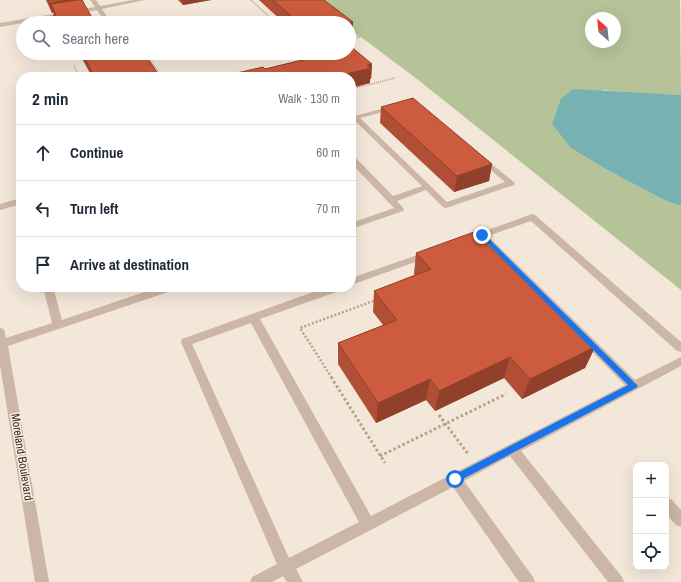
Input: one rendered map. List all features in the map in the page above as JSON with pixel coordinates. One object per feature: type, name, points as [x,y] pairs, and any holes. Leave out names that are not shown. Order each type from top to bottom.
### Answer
[{"type":"street","points":[[94,0],[103,16]]},
{"type":"street","points":[[50,16],[142,0]]},
{"type":"street","points":[[0,25],[16,22]]},
{"type":"street","points":[[356,117],[414,102],[511,183],[446,205],[356,118]]},
{"type":"street","points":[[356,163],[400,210],[356,224]]},
{"type":"street","points":[[390,200],[427,187]]},
{"type":"street","points":[[0,207],[16,202]]},
{"type":"street","points":[[453,246],[532,217],[681,348]]},
{"type":"street","points":[[482,235],[634,386]]},
{"type":"street","points":[[356,280],[439,251]]},
{"type":"street","points":[[49,292],[58,325]]},
{"type":"street","points":[[1,338],[58,325],[155,292]]},
{"type":"street","points":[[296,582],[286,567],[186,342],[324,292]]},
{"type":"street","points":[[254,317],[368,524]]},
{"type":"street","name":"Moreland Boulevard","points":[[1,338],[3,365],[42,582]]},
{"type":"street","points":[[257,582],[681,361]]},
{"type":"street","points":[[512,449],[617,582]]},
{"type":"street","points":[[455,479],[528,582]]},
{"type":"street","points":[[669,507],[681,520]]},
{"type":"path","points":[[251,0],[269,16]]},
{"type":"path","points":[[150,60],[159,72]]},
{"type":"path","points":[[74,66],[77,72]]},
{"type":"path","points":[[356,88],[395,78]]},
{"type":"path","points":[[381,298],[300,328],[385,464]]},
{"type":"path","points":[[380,456],[506,394]]},
{"type":"path","points":[[439,414],[478,467]]},
{"type":"green space","points":[[313,0],[680,0],[681,95],[630,93],[603,90],[552,124],[572,148],[609,171],[666,201],[681,206],[681,290],[417,79],[356,33],[356,16],[338,16]]},
{"type":"water","points":[[573,89],[681,95],[681,206],[666,201],[609,171],[571,148],[552,124],[561,99]]},
{"type":"building","points":[[48,0],[69,0],[49,3]]},
{"type":"building","points":[[82,0],[91,16],[53,16],[56,15],[51,4]]},
{"type":"building","points":[[273,0],[324,0],[345,16],[291,16]]},
{"type":"building","points":[[356,51],[372,64],[367,65],[371,68],[355,72],[241,72],[263,67],[265,69],[302,60],[356,60]]},
{"type":"building","points":[[86,60],[149,60],[157,72],[92,72]]},
{"type":"building","points":[[413,98],[492,164],[457,176],[381,107]]},
{"type":"building","points":[[474,232],[595,347],[530,379],[510,357],[439,391],[430,379],[378,403],[338,343],[397,320],[374,291],[431,269],[416,253]]},
{"type":"route","points":[[455,479],[634,386],[482,235]]}]
